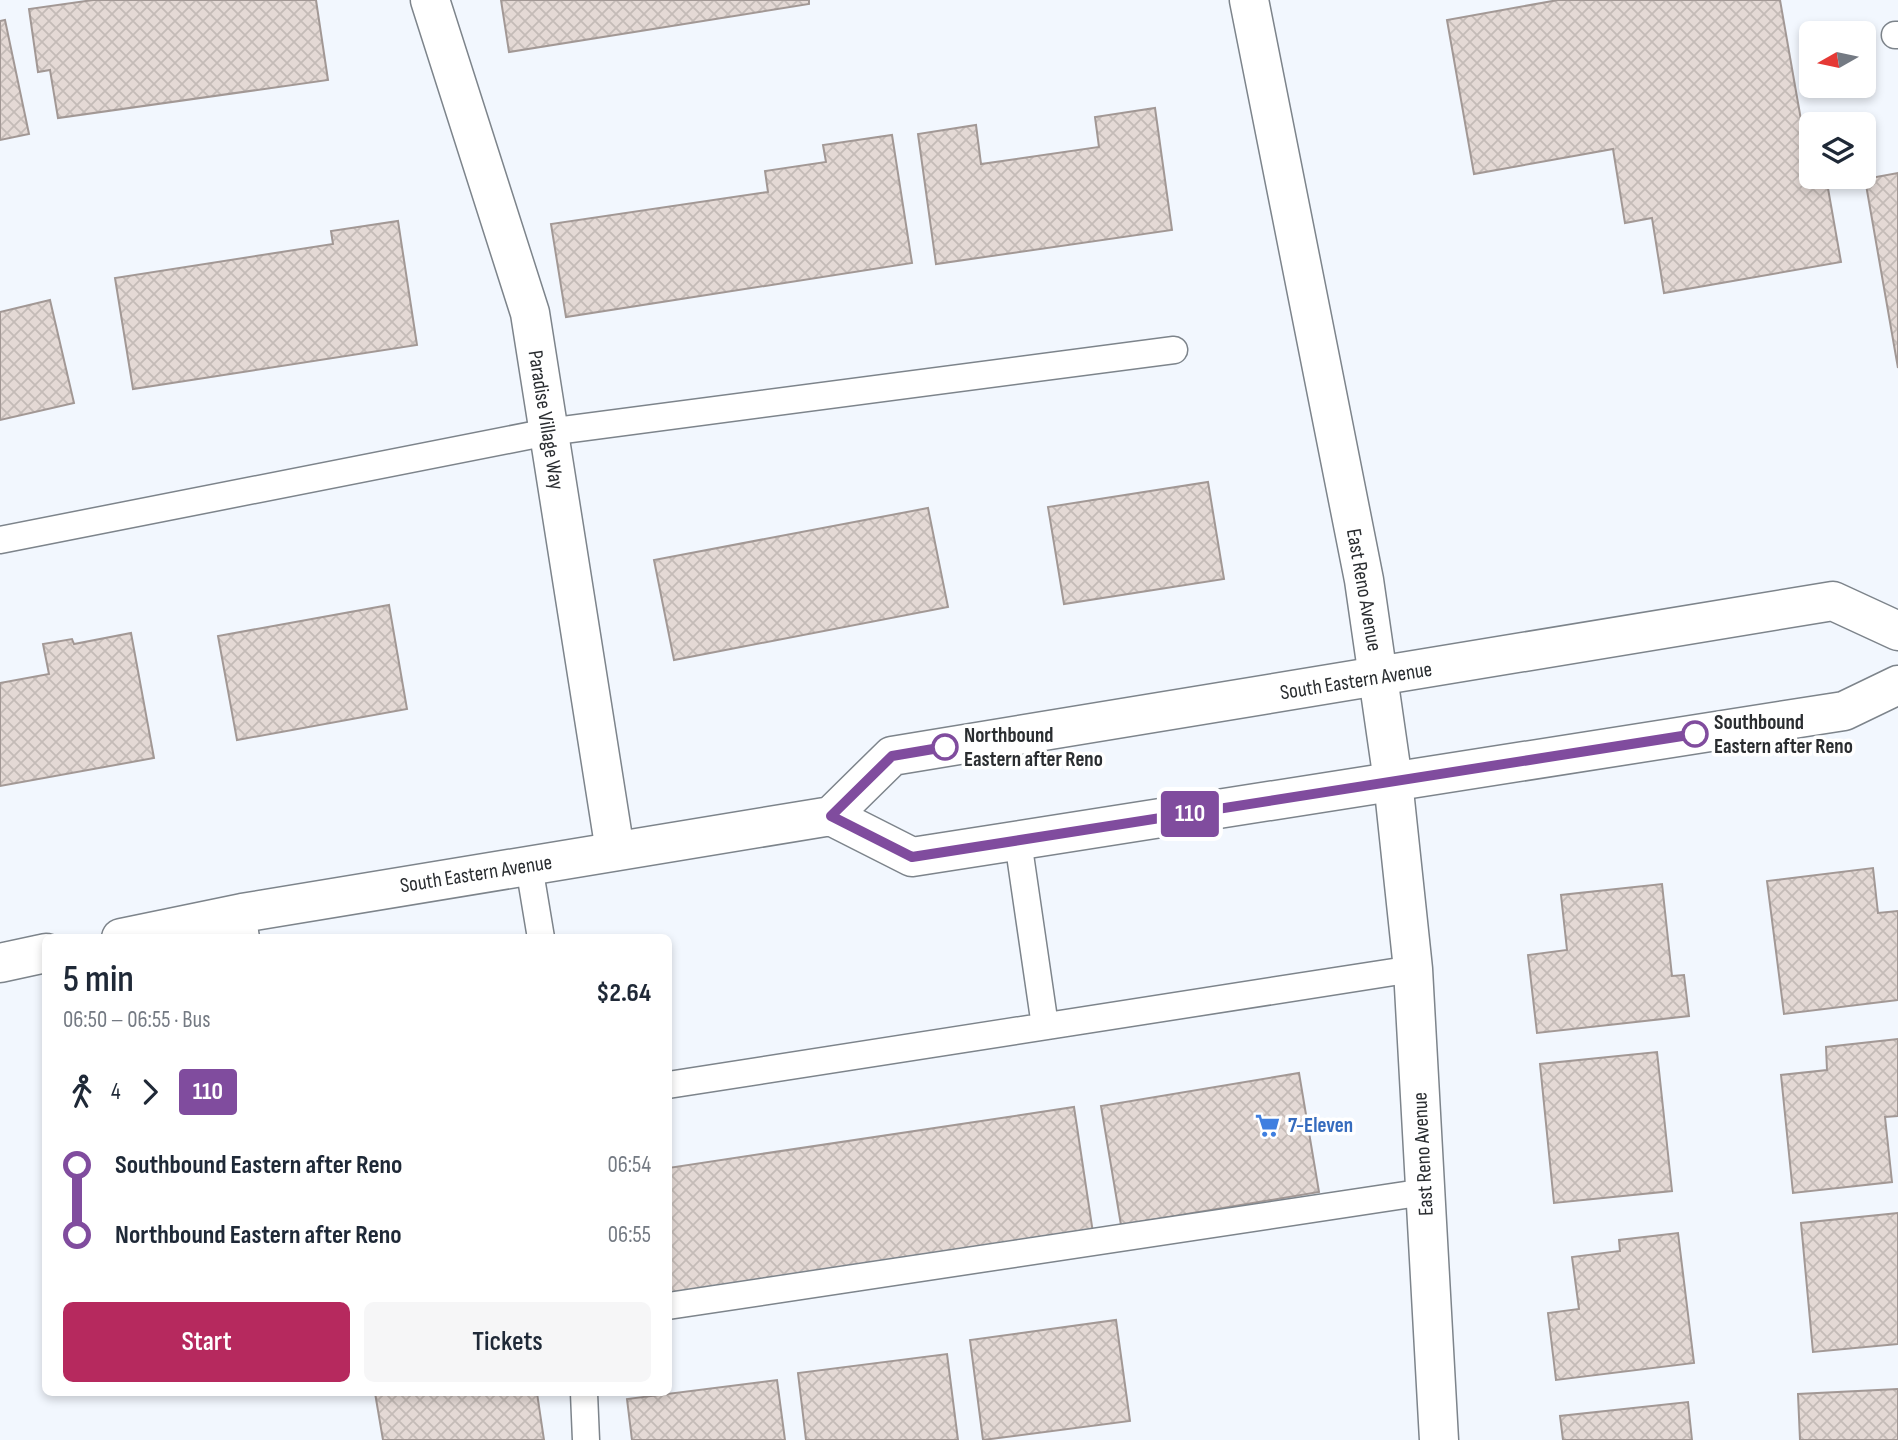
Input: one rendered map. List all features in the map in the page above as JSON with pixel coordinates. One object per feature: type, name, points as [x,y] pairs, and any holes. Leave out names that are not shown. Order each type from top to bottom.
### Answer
[{"type":"main road","name":"Paradise Village Way","points":[[430,0],[530,313],[615,851]]},
{"type":"main road","name":"East Reno Avenue","points":[[1249,0],[1364,580],[1393,781],[1413,969],[1439,1440]]},
{"type":"main road","name":"South Eastern Avenue","points":[[162,934],[244,926],[529,866],[831,816],[892,756],[1833,601],[1898,631]]},
{"type":"main road","points":[[831,816],[912,857],[1844,711],[1898,684]]},
{"type":"main road","points":[[0,963],[42,954]]},
{"type":"lane","points":[[0,540],[548,432],[1174,350]]},
{"type":"lane","points":[[1018,841],[1045,1026]]},
{"type":"lane","points":[[529,866],[540,934]]},
{"type":"lane","points":[[672,1084],[1413,969]]},
{"type":"lane","points":[[672,1305],[1425,1192]]},
{"type":"lane","points":[[584,1396],[586,1440]]},
{"type":"building","points":[[93,0],[316,0],[328,80],[58,118],[50,70],[38,72],[29,9]]},
{"type":"building","points":[[501,0],[809,0],[809,4],[509,52]]},
{"type":"building","points":[[1558,0],[1780,0],[1800,112],[1799,189],[1828,189],[1841,262],[1664,293],[1652,218],[1625,223],[1613,149],[1474,174],[1447,20]]},
{"type":"building","points":[[5,20],[29,134],[0,140],[0,21]]},
{"type":"building","points":[[1155,108],[1172,230],[936,264],[918,134],[976,125],[981,164],[1099,147],[1095,117]]},
{"type":"building","points":[[892,135],[912,263],[566,317],[551,224],[768,192],[765,171],[826,162],[823,145]]},
{"type":"building","points":[[1898,173],[1898,368],[1867,189],[1876,189],[1876,177]]},
{"type":"building","points":[[398,221],[417,345],[133,389],[115,278],[333,244],[331,231]]},
{"type":"building","points":[[50,300],[74,403],[0,420],[0,312]]},
{"type":"building","points":[[1208,482],[1224,579],[1064,604],[1048,507]]},
{"type":"building","points":[[928,508],[948,607],[674,660],[654,560]]},
{"type":"building","points":[[389,605],[407,709],[237,740],[218,636]]},
{"type":"building","points":[[131,633],[154,758],[0,786],[0,683],[49,674],[43,644],[72,639],[74,644]]},
{"type":"building","points":[[1873,868],[1878,913],[1898,911],[1898,1000],[1784,1014],[1767,881]]},
{"type":"building","points":[[1662,884],[1672,976],[1684,975],[1689,1016],[1537,1033],[1528,955],[1567,950],[1561,895]]},
{"type":"building","points":[[1898,1039],[1898,1116],[1885,1117],[1892,1182],[1793,1193],[1781,1075],[1827,1070],[1826,1047]]},
{"type":"building","points":[[1657,1052],[1672,1191],[1554,1203],[1540,1064]]},
{"type":"building","points":[[1299,1073],[1319,1192],[1121,1225],[1101,1106]]},
{"type":"building","points":[[1074,1107],[1093,1233],[672,1297],[672,1167]]},
{"type":"building","points":[[1898,1213],[1898,1344],[1813,1352],[1801,1223]]},
{"type":"building","points":[[1678,1233],[1694,1363],[1556,1380],[1548,1313],[1579,1309],[1572,1257],[1620,1251],[1619,1240]]},
{"type":"building","points":[[1116,1320],[1130,1421],[983,1440],[970,1340]]},
{"type":"building","points":[[947,1354],[958,1440],[806,1440],[798,1373]]},
{"type":"building","points":[[777,1380],[785,1440],[632,1440],[627,1399],[672,1396],[672,1393]]},
{"type":"building","points":[[1898,1389],[1898,1440],[1800,1440],[1798,1394]]},
{"type":"building","points":[[376,1396],[537,1396],[544,1440],[383,1440]]},
{"type":"building","points":[[1688,1402],[1692,1440],[1563,1440],[1560,1416]]},
{"type":"bus line","name":"110","points":[[945,747],[892,756],[831,816],[912,857],[1695,734]]},
{"type":"place","name":"Southbound Eastern after Reno","points":[[1695,734]]},
{"type":"place","name":"Northbound Eastern after Reno","points":[[945,747]]},
{"type":"place","name":"7-Eleven","points":[[1268,1125]]}]
